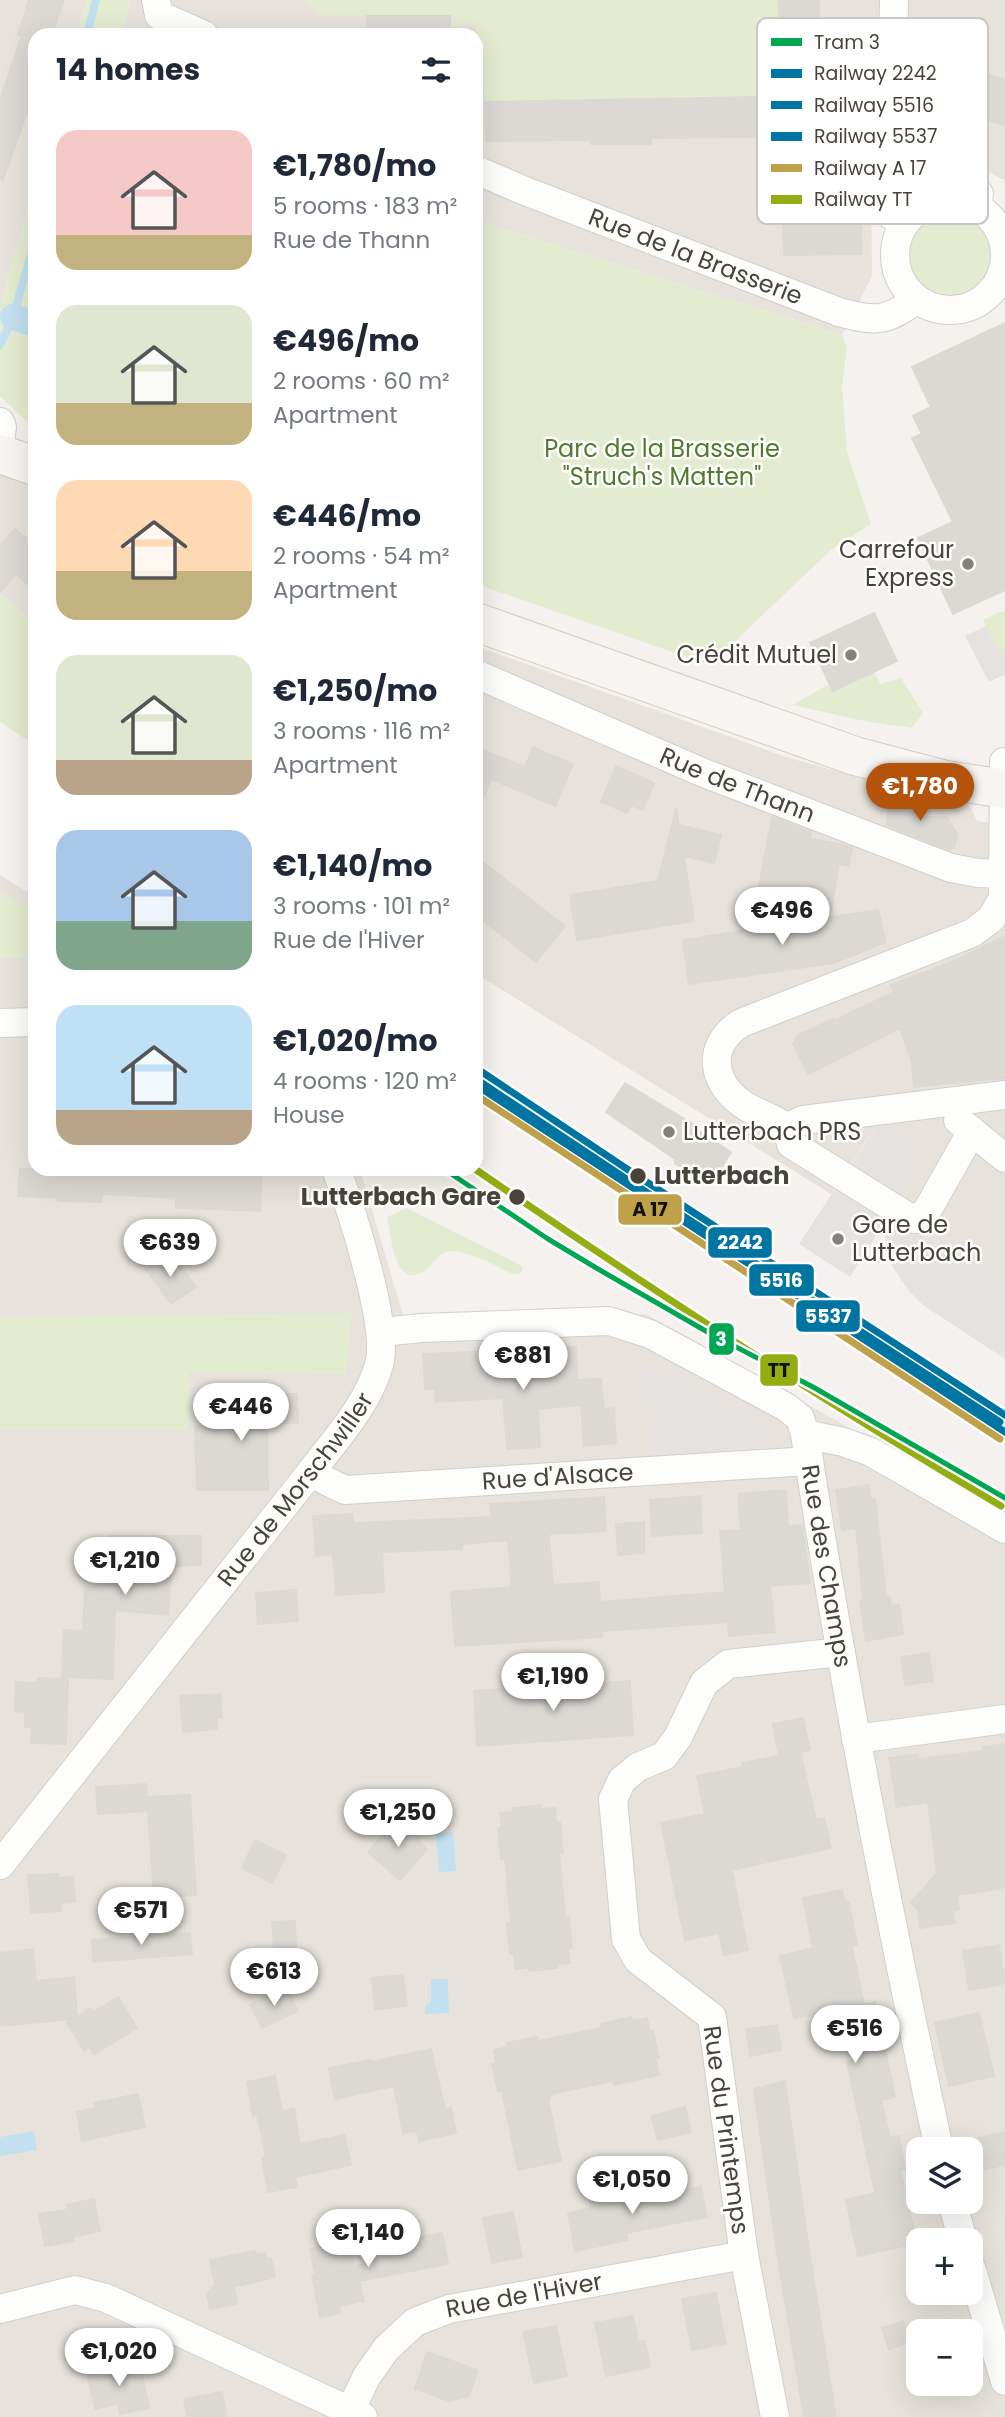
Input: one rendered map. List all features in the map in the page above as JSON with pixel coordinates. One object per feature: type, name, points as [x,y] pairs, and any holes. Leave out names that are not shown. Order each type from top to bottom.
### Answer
[{"type":"main road","points":[[0,454],[28,464]]},
{"type":"main road","points":[[483,624],[855,756],[946,780],[1005,776]]},
{"type":"main road","points":[[784,731],[902,751],[1005,776]]},
{"type":"street","points":[[894,0],[894,18]]},
{"type":"street","points":[[158,7],[192,28]]},
{"type":"street","name":"Rue de la Brasserie","points":[[483,173],[839,312],[867,319],[895,315],[916,300]]},
{"type":"street","points":[[903,224],[896,239],[894,256],[900,280],[916,300],[931,307],[965,309],[999,288],[1005,262],[1004,246],[1000,231],[991,215]]},
{"type":"street","points":[[0,422],[0,442]]},
{"type":"street","name":"Rue de Thann","points":[[483,677],[704,773],[951,868],[978,873],[1004,890]]},
{"type":"street","points":[[972,1131],[928,1209],[915,1219],[791,1144],[786,1128],[734,1097],[718,1072],[716,1058],[718,1046],[730,1030],[755,1015],[804,999],[972,933],[991,919],[1004,890],[1005,776]]},
{"type":"street","points":[[0,1023],[28,1022]]},
{"type":"street","points":[[786,1128],[803,1120],[1005,1095]]},
{"type":"street","points":[[937,1105],[1005,1158]]},
{"type":"street","name":"Rue de Morschwiller","points":[[0,1866],[310,1472],[351,1419],[370,1389],[380,1362],[382,1332],[349,1207],[338,1176]]},
{"type":"street","name":"Rue des Champs","points":[[382,1332],[421,1328],[609,1321],[650,1334],[696,1357],[786,1407],[800,1418],[856,1739],[908,2008],[936,2137]]},
{"type":"street","name":"Rue d'Alsace","points":[[310,1472],[345,1490],[842,1442],[870,1452],[1005,1530]]},
{"type":"street","name":"Rue du Printemps","points":[[775,2417],[744,2255],[712,2017],[638,1960],[626,1940],[612,1799],[622,1780],[638,1767],[664,1756],[678,1737],[704,1683],[728,1664],[841,1652]]},
{"type":"street","points":[[856,1739],[1005,1719]]},
{"type":"street","name":"Rue de l'Hiver","points":[[357,2413],[367,2376],[386,2349],[415,2322],[449,2309],[744,2255]]},
{"type":"street","points":[[0,2309],[75,2290],[106,2298],[357,2413]]},
{"type":"street","points":[[983,2304],[1003,2367]]},
{"type":"shaded area","points":[[0,0],[87,0],[79,28],[28,28],[28,208],[0,306]]},
{"type":"shaded area","points":[[131,0],[1005,0],[1005,181],[988,171],[988,18],[757,18],[757,224],[872,224],[872,276],[842,335],[483,222],[483,28],[124,28]]},
{"type":"shaded area","points":[[0,474],[28,484],[28,616],[0,594]]},
{"type":"shaded area","points":[[986,626],[1000,653],[1005,652],[1005,674],[989,682],[965,636]]},
{"type":"shaded area","points":[[483,649],[786,757],[883,784],[957,799],[971,808],[977,821],[1005,825],[1005,1273],[973,1252],[963,1266],[942,1247],[900,1197],[929,1150],[880,1120],[831,1194],[483,978]]},
{"type":"shaded area","points":[[0,875],[28,893],[28,1176],[362,1176],[405,1322],[646,1314],[1005,1515],[1005,2417],[0,2417]]},
{"type":"shaded area","name":"Gare de Lutterbach","points":[[881,1119],[929,1150],[900,1197],[942,1247],[962,1265],[973,1252],[1005,1273],[1005,1359],[923,1305],[908,1290],[891,1264],[884,1233],[880,1229],[850,1277],[799,1244]]},
{"type":"shaded area","points":[[639,1366],[669,1366],[765,1421],[769,1449],[649,1456]]},
{"type":"green space","points":[[87,0],[131,0],[124,28],[79,28]]},
{"type":"green space","points":[[306,0],[779,0],[779,18],[757,18],[756,97],[485,102],[483,28],[476,28],[476,25],[450,25],[450,16],[321,16]]},
{"type":"green space","points":[[28,208],[28,422],[0,396],[0,306]]},
{"type":"green space","name":"Parc de la Brasserie \"Struch's Matten\"","points":[[483,222],[842,335],[847,348],[842,386],[847,451],[871,524],[832,549],[710,665],[483,586]]},
{"type":"green space","points":[[924,224],[978,224],[986,232],[992,247],[992,263],[986,278],[974,290],[959,296],[943,296],[928,290],[916,278],[910,263],[910,247],[916,232]]},
{"type":"green space","points":[[0,594],[28,616],[28,740],[0,722]]},
{"type":"green space","points":[[1005,610],[1005,652],[1000,654],[983,620]]},
{"type":"green space","points":[[874,672],[880,684],[901,678],[923,713],[912,728],[869,722],[792,705],[830,684],[834,691]]},
{"type":"green space","points":[[0,892],[28,907],[28,958],[0,958]]},
{"type":"green space","points":[[407,1208],[519,1264],[523,1269],[520,1273],[513,1274],[480,1259],[453,1251],[442,1254],[421,1273],[405,1273],[395,1257],[387,1217]]},
{"type":"green space","points":[[352,1313],[346,1374],[189,1372],[188,1430],[0,1430],[0,1317]]},
{"type":"water","points":[[453,1832],[456,1871],[439,1872],[436,1834]]},
{"type":"water","points":[[431,1979],[448,1979],[449,2013],[425,2014],[425,2006],[431,2002]]},
{"type":"water","points":[[34,2131],[37,2150],[0,2156],[0,2137]]},
{"type":"building","points":[[29,0],[64,0],[54,28],[28,28],[28,109],[3,180],[0,179],[0,100],[22,35],[18,35]]},
{"type":"building","points":[[779,0],[819,0],[819,18],[779,18]]},
{"type":"building","points":[[367,16],[450,16],[450,28],[367,28]]},
{"type":"building","points":[[988,74],[1005,80],[1005,125],[988,120]]},
{"type":"building","points":[[756,97],[756,137],[651,138],[651,144],[591,144],[590,140],[486,141],[485,102]]},
{"type":"building","points":[[783,224],[861,224],[862,254],[784,255]]},
{"type":"building","points":[[1005,323],[1005,590],[953,614],[918,538],[953,522],[912,438],[922,434],[913,416],[931,407],[912,367]]},
{"type":"building","points":[[15,529],[28,539],[28,585],[16,574],[0,592],[0,546]]},
{"type":"building","points":[[874,613],[897,661],[833,691],[810,643]]},
{"type":"building","points":[[533,747],[573,764],[555,806],[491,779],[483,798],[483,750],[525,767]]},
{"type":"building","points":[[616,766],[654,783],[643,810],[631,805],[627,813],[601,802]]},
{"type":"building","points":[[891,797],[922,802],[920,817],[947,817],[957,834],[955,845],[950,850],[886,825]]},
{"type":"building","points":[[676,808],[679,825],[721,835],[714,863],[684,856],[694,921],[577,940],[570,895],[658,881]]},
{"type":"building","points":[[772,817],[811,832],[810,839],[852,848],[849,866],[839,864],[831,911],[757,897]]},
{"type":"building","points":[[483,862],[565,926],[536,962],[483,920]]},
{"type":"building","points":[[878,910],[886,942],[834,963],[689,984],[683,940]]},
{"type":"building","points":[[1005,936],[1005,1078],[914,1087],[912,1062],[900,1028],[808,1074],[793,1044],[798,1035],[894,992],[891,985],[954,961]]},
{"type":"building","points":[[625,1083],[696,1126],[694,1128],[731,1152],[713,1181],[691,1167],[682,1168],[675,1163],[675,1159],[606,1112]]},
{"type":"building","points":[[20,1169],[28,1169],[28,1176],[262,1176],[260,1211],[176,1208],[176,1198],[102,1194],[102,1202],[58,1201],[58,1198],[18,1196]]},
{"type":"building","points":[[140,1261],[178,1262],[196,1287],[171,1304]]},
{"type":"building","points":[[576,1347],[577,1380],[601,1379],[604,1409],[614,1408],[616,1443],[584,1446],[581,1405],[538,1409],[540,1447],[507,1449],[503,1398],[436,1402],[435,1389],[425,1389],[423,1354],[498,1351],[500,1371],[538,1371],[537,1359],[542,1358],[542,1348]]},
{"type":"building","points":[[230,1394],[297,1394],[298,1423],[267,1423],[268,1490],[197,1490],[195,1426],[230,1424]]},
{"type":"building","points":[[869,1485],[871,1499],[875,1499],[886,1597],[890,1597],[891,1606],[899,1605],[903,1634],[866,1641],[860,1601],[863,1601],[856,1528],[842,1530],[836,1490]]},
{"type":"building","points":[[786,1490],[788,1526],[802,1525],[810,1583],[770,1586],[775,1632],[729,1636],[728,1622],[602,1631],[602,1637],[455,1646],[451,1592],[512,1587],[508,1540],[462,1544],[462,1549],[382,1552],[384,1592],[336,1595],[333,1554],[316,1556],[313,1516],[352,1514],[353,1523],[491,1517],[490,1504],[604,1497],[606,1531],[549,1534],[553,1585],[599,1582],[600,1602],[725,1592],[720,1531],[741,1530],[738,1494]]},
{"type":"building","points":[[700,1496],[702,1533],[652,1536],[650,1500]]},
{"type":"building","points":[[644,1522],[644,1553],[618,1555],[616,1524]]},
{"type":"building","points":[[110,1536],[201,1536],[201,1565],[172,1566],[168,1615],[115,1610],[113,1679],[62,1677],[64,1630],[83,1631],[85,1587],[96,1587],[97,1559],[109,1560]]},
{"type":"building","points":[[296,1590],[298,1621],[258,1624],[256,1593]]},
{"type":"building","points":[[929,1653],[933,1681],[905,1685],[901,1657]]},
{"type":"building","points":[[38,1678],[68,1679],[66,1744],[31,1743],[32,1727],[25,1727],[25,1712],[15,1711],[16,1682],[37,1683]]},
{"type":"building","points":[[630,1681],[633,1735],[477,1746],[474,1691]]},
{"type":"building","points":[[220,1694],[222,1717],[217,1718],[217,1729],[183,1732],[180,1696]]},
{"type":"building","points":[[803,1718],[810,1750],[800,1752],[816,1820],[824,1818],[831,1848],[732,1870],[748,1950],[724,1955],[719,1933],[685,1940],[661,1823],[705,1814],[697,1776],[743,1767],[742,1763],[779,1756],[773,1724]]},
{"type":"building","points":[[1005,1744],[1005,1888],[957,1895],[959,1910],[953,1911],[955,1923],[920,1928],[918,1910],[911,1903],[937,1873],[928,1802],[897,1807],[889,1758],[918,1754],[919,1759],[983,1751],[983,1747]]},
{"type":"building","points":[[146,1784],[147,1797],[190,1795],[196,1895],[154,1898],[148,1811],[98,1814],[96,1787]]},
{"type":"building","points":[[541,1805],[541,1809],[555,1808],[556,1822],[560,1822],[563,1853],[559,1853],[565,1918],[569,1917],[572,1948],[568,1948],[570,1963],[556,1964],[557,1968],[529,1971],[529,1967],[515,1969],[514,1954],[510,1954],[507,1923],[511,1923],[505,1859],[501,1859],[498,1828],[502,1828],[500,1813],[514,1812],[513,1808]]},
{"type":"building","points":[[397,1819],[420,1838],[418,1841],[427,1849],[400,1880],[368,1852]]},
{"type":"building","points":[[255,1840],[286,1855],[272,1883],[242,1868]]},
{"type":"building","points":[[58,1874],[58,1878],[73,1877],[75,1902],[60,1903],[61,1911],[31,1913],[28,1875]]},
{"type":"building","points":[[842,1890],[845,1902],[849,1902],[857,1945],[852,1946],[864,2005],[875,2002],[895,2097],[881,2100],[890,2138],[899,2136],[905,2169],[900,2170],[906,2196],[906,2214],[910,2214],[914,2228],[906,2228],[906,2245],[858,2256],[846,2200],[875,2193],[847,2062],[854,2061],[843,2008],[794,2018],[780,1956],[813,1948],[803,1898]]},
{"type":"building","points":[[295,1921],[296,1947],[274,1948],[272,1922]]},
{"type":"building","points":[[190,1933],[192,1954],[93,1962],[92,1940]]},
{"type":"building","points":[[999,1945],[1005,1984],[969,1990],[963,1951]]},
{"type":"building","points":[[33,1949],[36,1981],[74,1977],[77,2017],[91,2008],[93,2012],[118,1997],[137,2028],[94,2054],[90,2047],[84,2051],[67,2023],[73,2019],[0,2026],[0,1953]]},
{"type":"building","points":[[403,1975],[407,2006],[375,2010],[372,1978]]},
{"type":"building","points":[[286,1987],[298,2011],[262,2028],[250,2005]]},
{"type":"building","points":[[979,2013],[994,2076],[949,2086],[935,2023]]},
{"type":"building","points":[[631,2017],[632,2021],[647,2018],[659,2058],[655,2058],[659,2075],[614,2085],[613,2081],[550,2094],[548,2099],[561,2161],[518,2170],[502,2091],[498,2091],[492,2064],[496,2064],[494,2050],[508,2047],[507,2043],[537,2037],[538,2041],[602,2028],[601,2024]]},
{"type":"building","points":[[777,2025],[781,2050],[750,2056],[746,2029]]},
{"type":"building","points":[[431,2049],[445,2109],[451,2108],[456,2133],[419,2141],[417,2131],[403,2133],[394,2086],[335,2099],[329,2068]]},
{"type":"building","points":[[275,2076],[282,2111],[294,2109],[300,2144],[345,2135],[351,2165],[295,2177],[297,2187],[268,2192],[262,2158],[266,2158],[262,2136],[257,2115],[253,2116],[247,2082]]},
{"type":"building","points":[[785,2081],[836,2417],[804,2417],[777,2254],[754,2089]]},
{"type":"building","points":[[138,2094],[145,2127],[82,2141],[77,2112],[95,2108],[94,2103]]},
{"type":"building","points":[[685,2107],[691,2132],[658,2140],[651,2116]]},
{"type":"building","points":[[1005,2132],[1005,2165],[985,2169],[982,2137]]},
{"type":"building","points":[[701,2187],[707,2217],[626,2233],[628,2240],[575,2251],[568,2213],[591,2208],[589,2195],[610,2192],[612,2204]]},
{"type":"building","points":[[94,2199],[100,2231],[73,2237],[74,2241],[45,2246],[39,2214],[67,2210],[66,2205]]},
{"type":"building","points":[[513,2212],[522,2257],[492,2263],[483,2218]]},
{"type":"building","points":[[442,2233],[448,2264],[359,2281],[364,2301],[339,2306],[340,2313],[320,2317],[310,2249],[340,2243],[342,2253],[351,2252],[354,2267],[394,2254],[391,2243]]},
{"type":"building","points":[[255,2251],[256,2255],[266,2253],[266,2259],[271,2258],[275,2277],[234,2287],[237,2304],[210,2309],[207,2294],[215,2285],[210,2260]]},
{"type":"building","points":[[716,2293],[726,2344],[692,2350],[682,2299]]},
{"type":"building","points":[[633,2316],[638,2342],[645,2341],[650,2367],[606,2376],[595,2323]]},
{"type":"building","points":[[903,2321],[906,2343],[889,2349],[882,2328]]},
{"type":"building","points":[[556,2326],[567,2376],[534,2383],[523,2332]]},
{"type":"building","points":[[427,2352],[478,2370],[469,2396],[449,2401],[415,2389]]},
{"type":"building","points":[[139,2361],[149,2408],[120,2414],[118,2404],[95,2409],[87,2372]]},
{"type":"building","points":[[222,2392],[226,2417],[187,2417],[184,2399]]},
{"type":"waterway","points":[[89,28],[96,0]]},
{"type":"waterway","points":[[0,345],[13,317],[28,264]]},
{"type":"waterway","points":[[13,317],[28,322]]},
{"type":"tram line","name":"3","points":[[454,1176],[598,1269],[711,1334],[813,1387],[1005,1498]]},
{"type":"rail line","name":"2242","points":[[483,1073],[1005,1415]]},
{"type":"rail line","name":"5516","points":[[483,1084],[1000,1422]]},
{"type":"rail line","name":"5537","points":[[483,1090],[1005,1432]]},
{"type":"rail line","name":"TT","points":[[483,1174],[735,1342],[1001,1506]]},
{"type":"transit line","points":[[483,1100],[1000,1439]]},
{"type":"place","name":"Carrefour Express","points":[[968,564]]},
{"type":"place","name":"Crédit Mutuel","points":[[851,655]]},
{"type":"place","name":"Lutterbach PRS","points":[[669,1132]]},
{"type":"place","name":"Lutterbach","points":[[638,1176]]},
{"type":"place","name":"Lutterbach Gare","points":[[517,1197]]},
{"type":"place","name":"Gare de Lutterbach","points":[[838,1239]]}]
